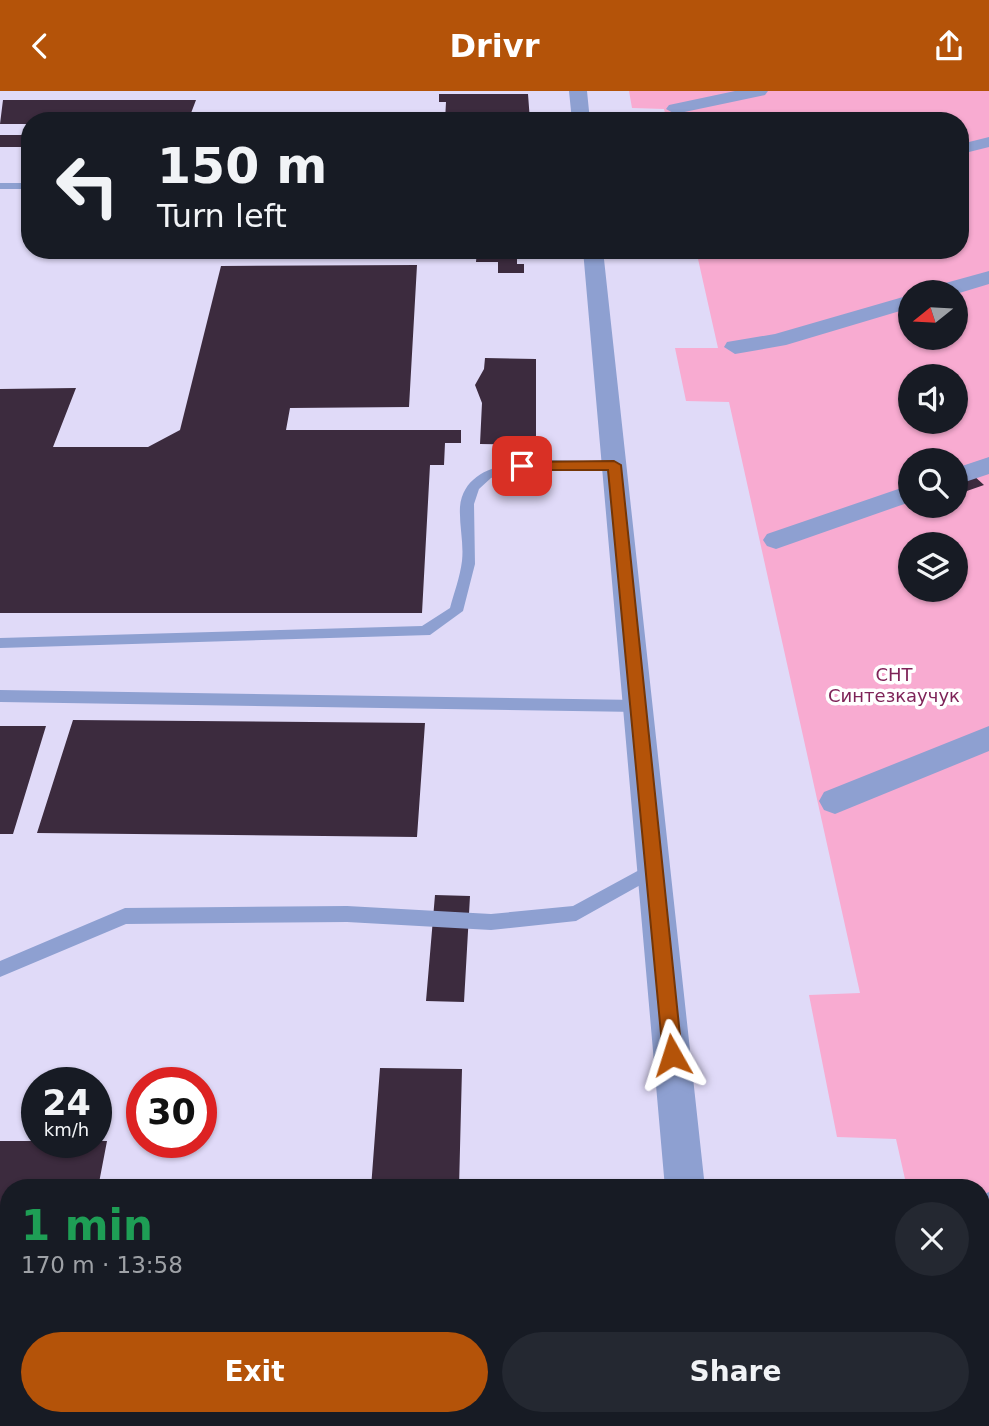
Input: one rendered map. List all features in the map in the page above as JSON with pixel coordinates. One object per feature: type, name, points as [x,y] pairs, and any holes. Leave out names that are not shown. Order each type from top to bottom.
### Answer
[{"type":"street","points":[[578,91],[580,112]]},
{"type":"street","points":[[675,110],[759,91]]},
{"type":"street","points":[[969,147],[989,142]]},
{"type":"street","points":[[594,259],[684,1179]]},
{"type":"street","points":[[968,283],[989,277]]},
{"type":"street","points":[[735,347],[778,340],[898,305]]},
{"type":"street","points":[[968,473],[989,465]]},
{"type":"street","points":[[776,541],[898,497]]},
{"type":"street","points":[[835,801],[989,738]]},
{"type":"lane","points":[[0,186],[21,186]]},
{"type":"lane","points":[[0,643],[425,631],[456,611],[469,561],[467,503],[472,485],[487,473],[508,467],[614,465]]},
{"type":"lane","points":[[0,696],[638,706]]},
{"type":"lane","points":[[0,969],[125,916],[347,914],[491,922],[576,913],[654,869]]},
{"type":"green space","name":"СНТ Синтезкаучук","points":[[629,91],[989,91],[989,1179],[905,1179],[896,1139],[837,1137],[809,995],[860,993],[729,402],[686,401],[675,348],[718,348],[698,259],[969,259],[969,112],[665,112],[664,109],[632,108]]},
{"type":"building","points":[[439,94],[528,94],[529,112],[445,112],[446,102],[439,102]]},
{"type":"building","points":[[3,100],[196,100],[191,112],[21,112],[21,124],[0,124]]},
{"type":"building","points":[[0,135],[21,135],[21,147],[0,147]]},
{"type":"building","points":[[476,259],[517,259],[517,264],[524,264],[524,273],[498,273],[498,262],[476,262]]},
{"type":"building","points":[[417,265],[409,407],[290,408],[286,430],[461,430],[461,443],[445,443],[444,465],[430,465],[422,613],[0,613],[0,389],[76,388],[53,447],[148,447],[180,430],[221,266]]},
{"type":"building","points":[[485,358],[536,359],[536,445],[480,444],[482,403],[475,385],[484,369]]},
{"type":"building","points":[[973,475],[984,485],[968,491],[968,478]]},
{"type":"building","points":[[73,720],[425,723],[417,837],[37,833]]},
{"type":"building","points":[[0,726],[46,726],[13,834],[0,834]]},
{"type":"building","points":[[435,895],[470,896],[464,1002],[426,1001]]},
{"type":"building","points":[[380,1068],[462,1069],[459,1179],[372,1179]]},
{"type":"building","points":[[0,1141],[21,1141],[21,1158],[104,1158],[100,1179],[0,1179]]},
{"type":"route","points":[[522,466],[614,465],[672,1055]]}]
